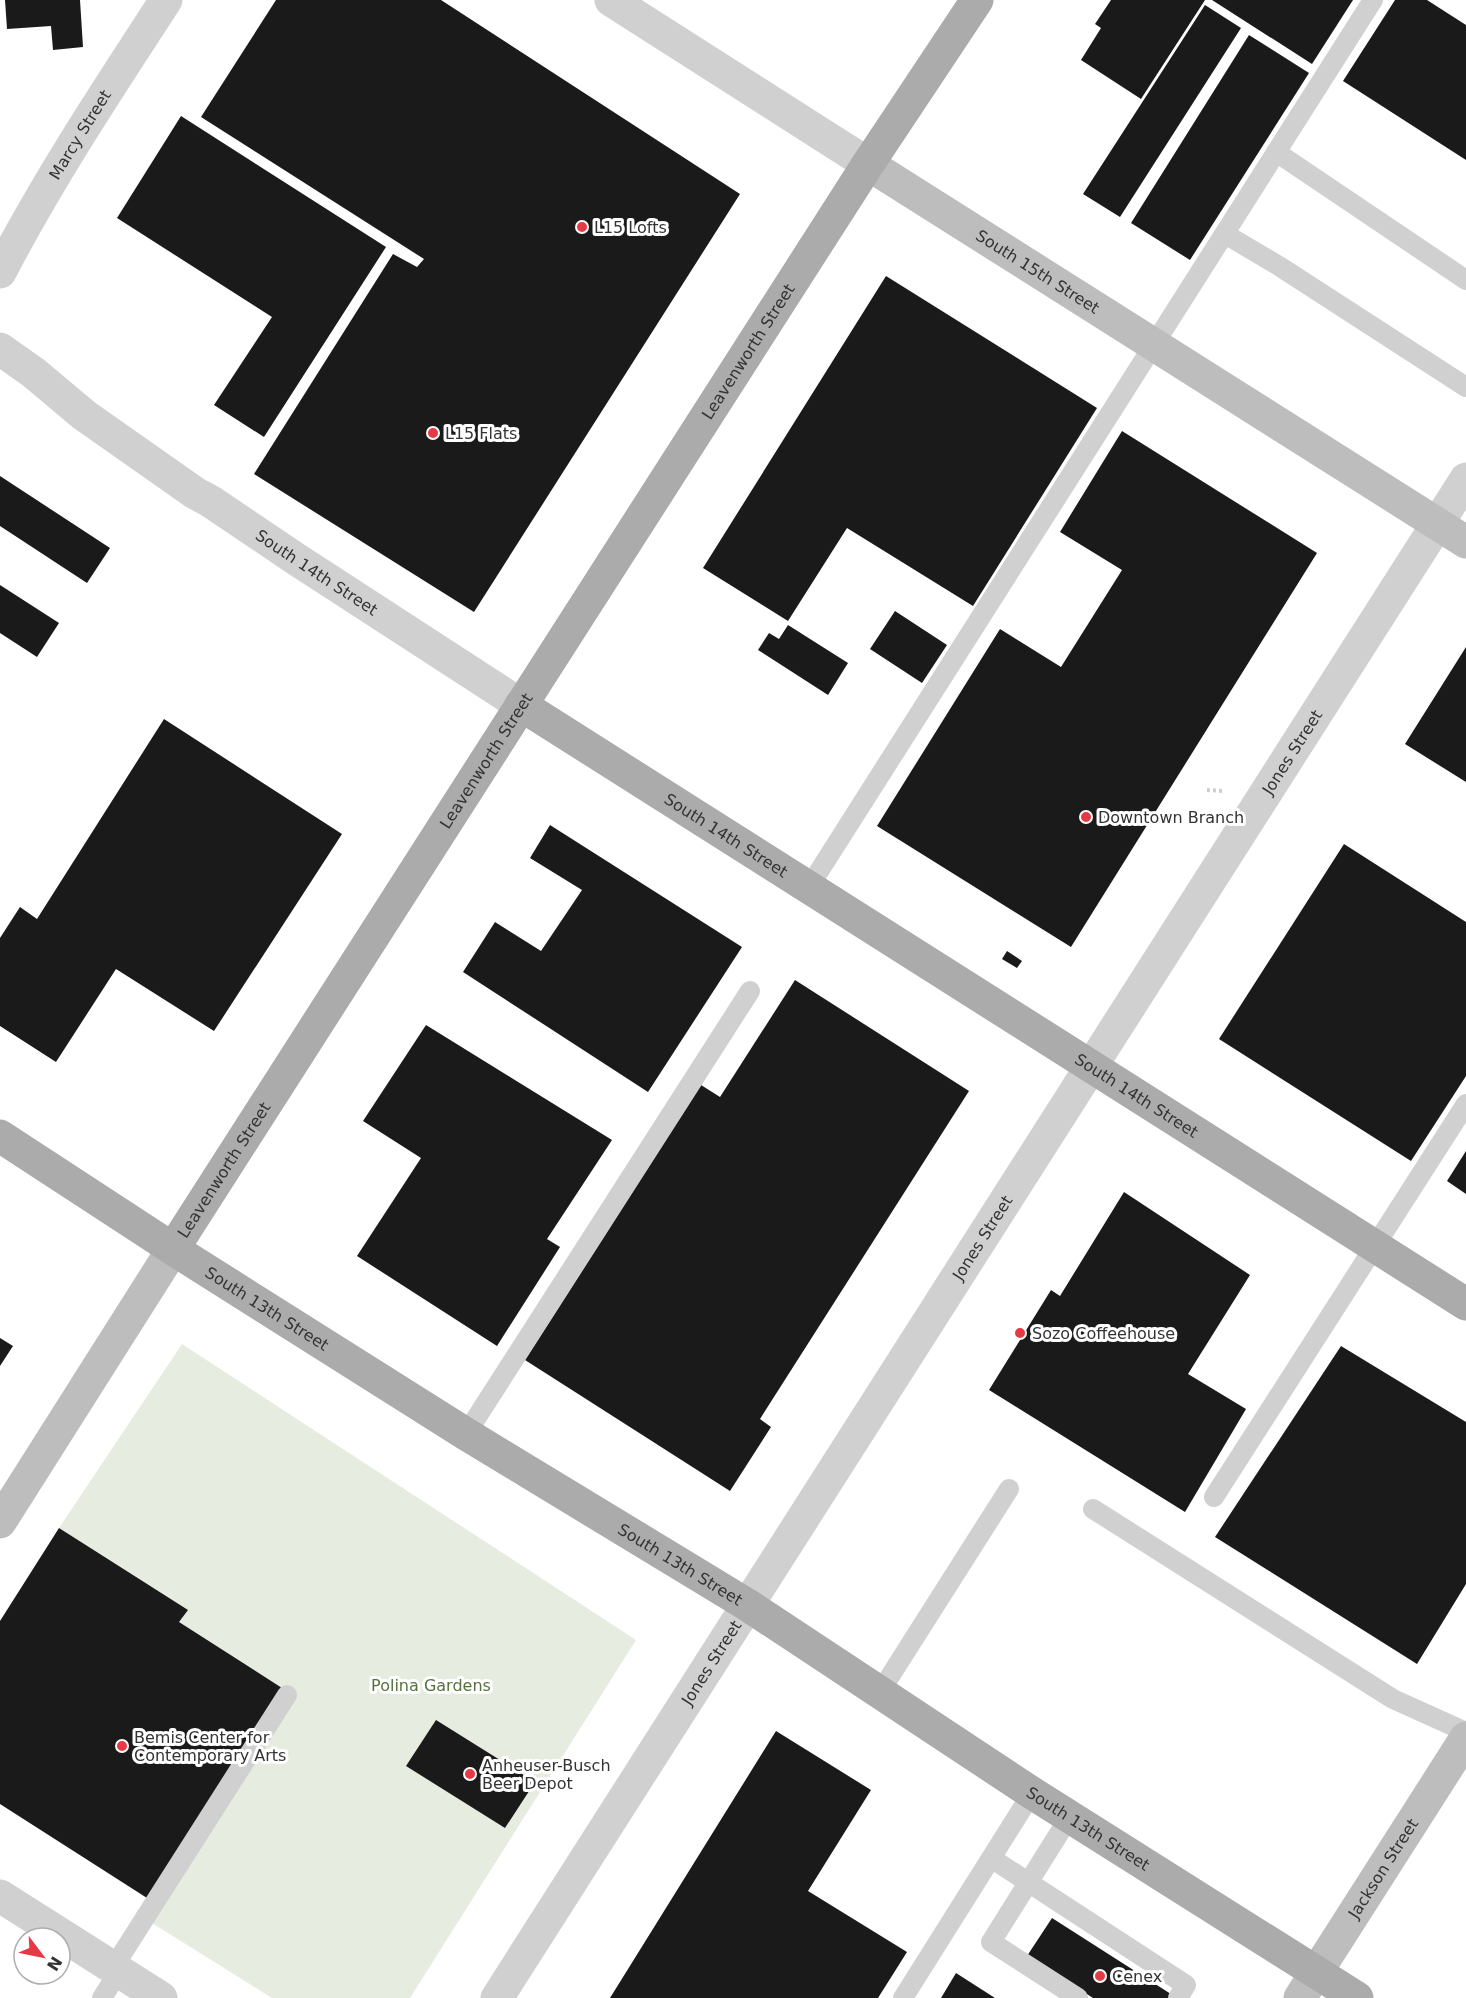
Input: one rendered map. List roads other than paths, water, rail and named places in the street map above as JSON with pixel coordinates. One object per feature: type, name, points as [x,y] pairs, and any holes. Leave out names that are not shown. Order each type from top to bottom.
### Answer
[{"type":"main road","name":"Leavenworth Street","points":[[173,1248],[868,164],[977,0]]},
{"type":"main road","name":"South 14th Street","points":[[521,705],[1466,1304]]},
{"type":"main road","name":"South 13th Street","points":[[0,1136],[465,1434],[746,1604],[1070,1816],[1308,1985],[1357,1998]]},
{"type":"street","name":"Marcy Street","points":[[0,272],[20,233],[74,142],[166,0]]},
{"type":"street","name":"South 15th Street","points":[[611,0],[1466,542]]},
{"type":"street","name":"South 14th Street","points":[[0,349],[34,373],[84,415],[195,493],[521,705]]},
{"type":"street","name":"Jones Street","points":[[497,1998],[746,1604],[1466,478]]},
{"type":"street","name":"Leavenworth Street","points":[[0,1522],[173,1248]]},
{"type":"street","name":"Jackson Street","points":[[1308,1985],[1466,1738]]},
{"type":"street","points":[[0,1896],[111,1979],[161,1998]]},
{"type":"lane","points":[[809,887],[1373,0]]},
{"type":"lane","points":[[1276,152],[1466,280]]},
{"type":"lane","points":[[1225,234],[1298,278],[1466,387]]},
{"type":"lane","points":[[465,1434],[750,991]]},
{"type":"lane","points":[[1214,1497],[1466,1104]]},
{"type":"lane","points":[[880,1692],[1009,1489]]},
{"type":"lane","points":[[1093,1509],[1393,1699],[1466,1732]]},
{"type":"lane","points":[[111,1979],[287,1695]]},
{"type":"lane","points":[[903,1998],[1032,1792]]},
{"type":"lane","points":[[1069,1989],[991,1942],[1070,1816]]},
{"type":"lane","points":[[991,1858],[1028,1882],[1096,1936],[1136,1962],[1186,1985],[1178,1998]]},
{"type":"place","name":"L15 Lofts","points":[[582,227]]},
{"type":"place","name":"L15 Flats","points":[[433,433]]},
{"type":"place","name":"Downtown Branch","points":[[1086,817]]},
{"type":"place","name":"Sozo Coffeehouse","points":[[1020,1333]]},
{"type":"place","name":"Bemis Center for Contemporary Arts","points":[[122,1746]]},
{"type":"place","name":"Anheuser-Busch Beer Depot","points":[[470,1774]]},
{"type":"place","name":"Cenex","points":[[1100,1976]]},
{"type":"park label","name":"Polina Gardens","points":[[431,1685]]}]
